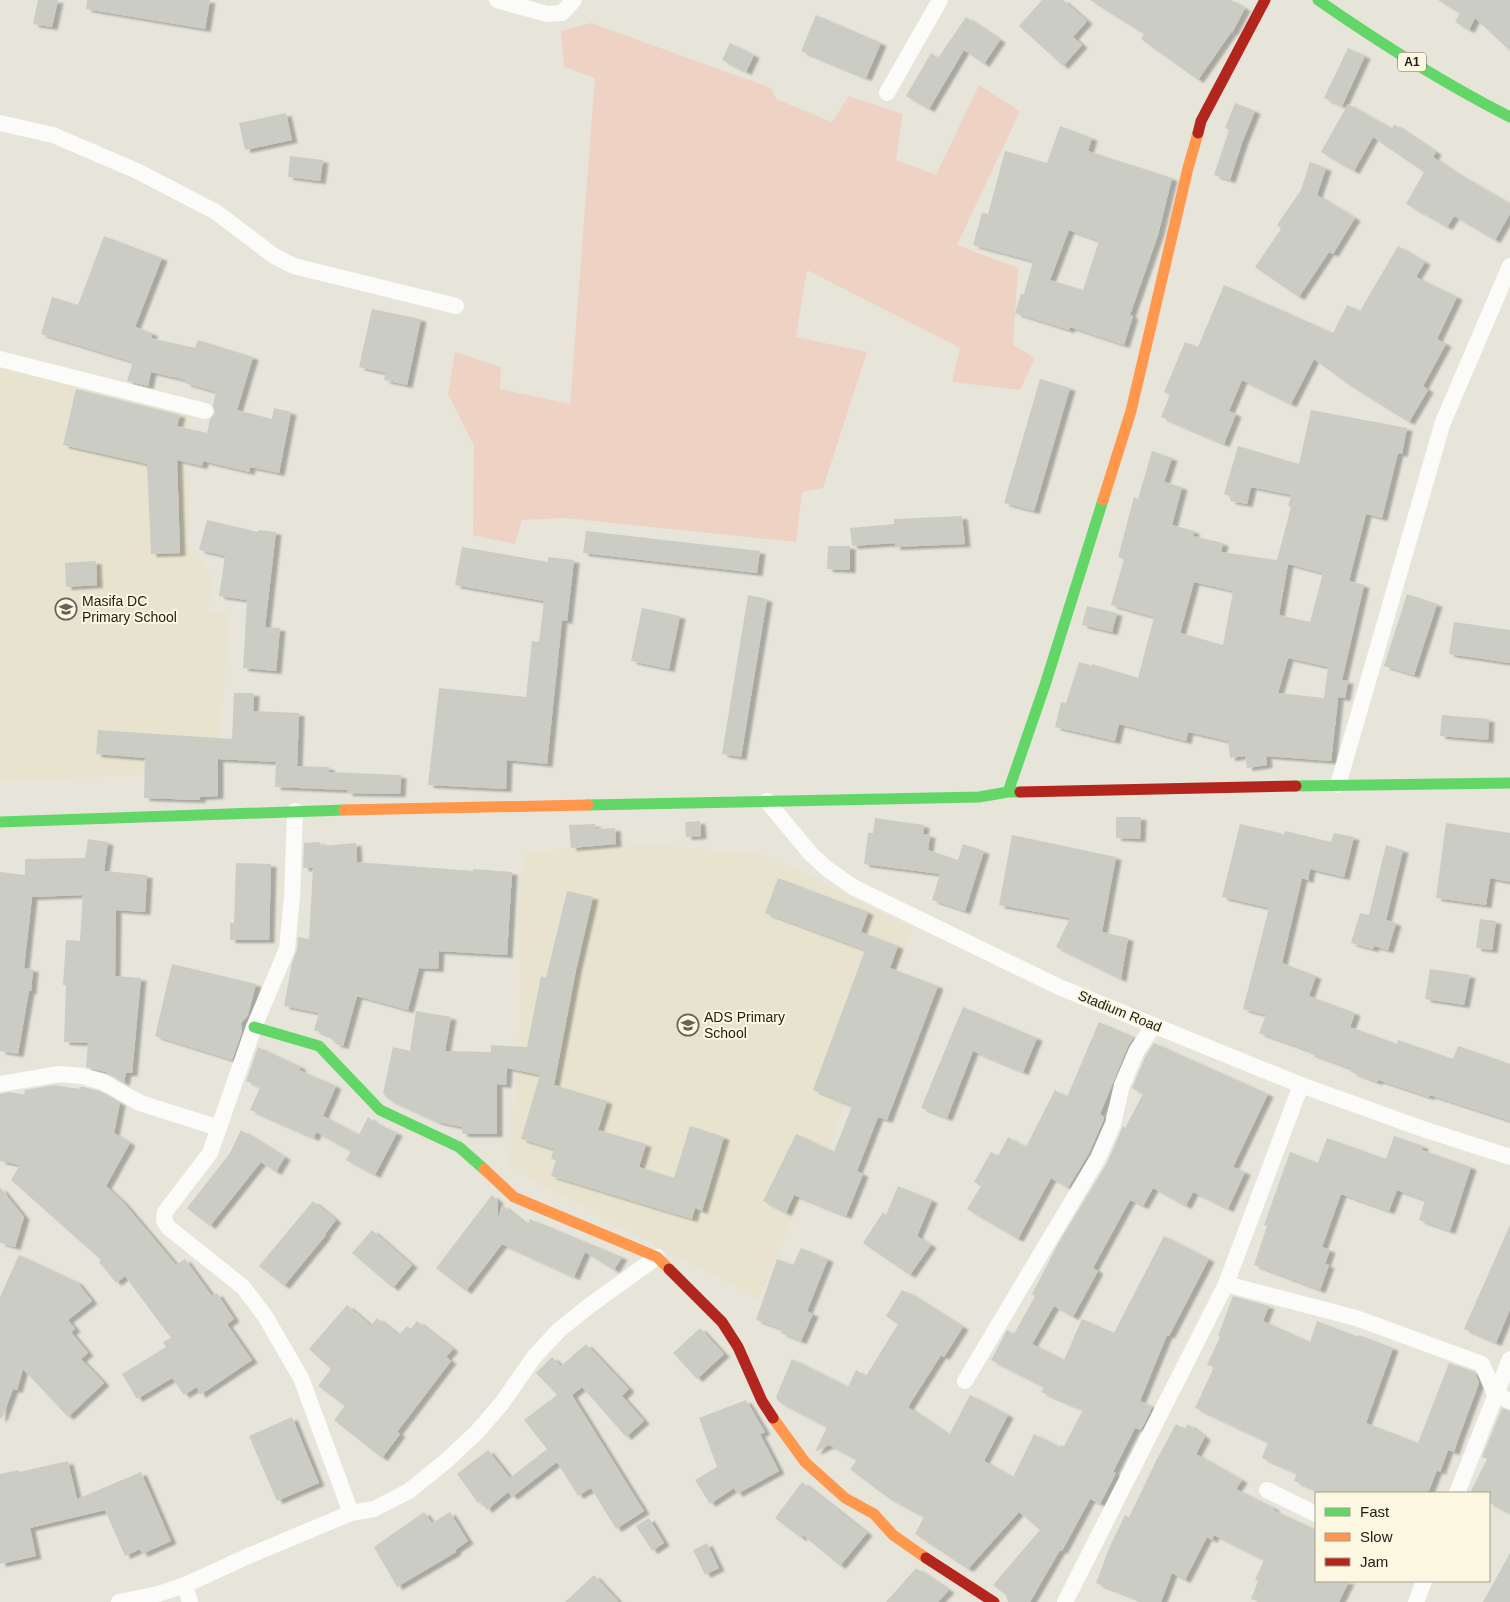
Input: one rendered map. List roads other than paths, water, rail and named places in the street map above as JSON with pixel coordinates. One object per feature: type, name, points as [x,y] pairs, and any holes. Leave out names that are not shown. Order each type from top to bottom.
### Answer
[{"type":"main road","points":[[1008,792],[1045,685],[1131,411],[1188,168],[1201,121],[1265,0]]},
{"type":"main road","name":"A1","points":[[1318,0],[1351,24],[1468,97],[1510,117]]},
{"type":"main road","points":[[0,822],[295,811],[979,797],[1008,792],[1510,783]]},
{"type":"main road","points":[[254,1027],[319,1046],[380,1110],[459,1147],[514,1197],[657,1257],[722,1322],[738,1347],[762,1401],[781,1431],[805,1462],[845,1498],[874,1514],[893,1535],[973,1597],[994,1602]]},
{"type":"street","points":[[497,0],[547,14],[562,13],[574,0]]},
{"type":"street","points":[[887,93],[940,0]]},
{"type":"street","points":[[0,123],[53,135],[137,171],[216,212],[274,256],[294,266],[456,306]]},
{"type":"street","points":[[1338,785],[1443,422],[1510,266]]},
{"type":"street","points":[[0,358],[205,411]]},
{"type":"street","name":"Stadium Road","points":[[767,801],[810,853],[826,868],[853,886],[1059,987],[1301,1085],[1423,1129],[1510,1156]]},
{"type":"street","points":[[295,811],[292,897],[286,949],[254,1027],[210,1153],[165,1212],[164,1221],[169,1228],[243,1286],[265,1316],[301,1378],[351,1514]]},
{"type":"street","points":[[965,1381],[1098,1158],[1113,1124],[1122,1085],[1138,1050],[1154,1025]]},
{"type":"street","points":[[0,1084],[59,1074],[82,1076],[103,1082],[140,1103],[219,1128]]},
{"type":"street","points":[[1065,1602],[1226,1284],[1301,1085]]},
{"type":"street","points":[[119,1602],[158,1594],[185,1585],[246,1557],[351,1514],[374,1509],[409,1491],[478,1432],[502,1403],[534,1357],[559,1330],[657,1257]]},
{"type":"street","points":[[1226,1284],[1356,1318],[1482,1364],[1503,1397]]},
{"type":"street","points":[[1458,1492],[1503,1397],[1510,1359]]},
{"type":"street","points":[[1267,1490],[1315,1514]]},
{"type":"street","points":[[1416,1602],[1424,1582]]},
{"type":"street","points":[[185,1585],[190,1602]]},
{"type":"place","name":"Masifa DC Primary School","points":[[66,609]]},
{"type":"place","name":"ADS Primary School","points":[[688,1025]]}]
